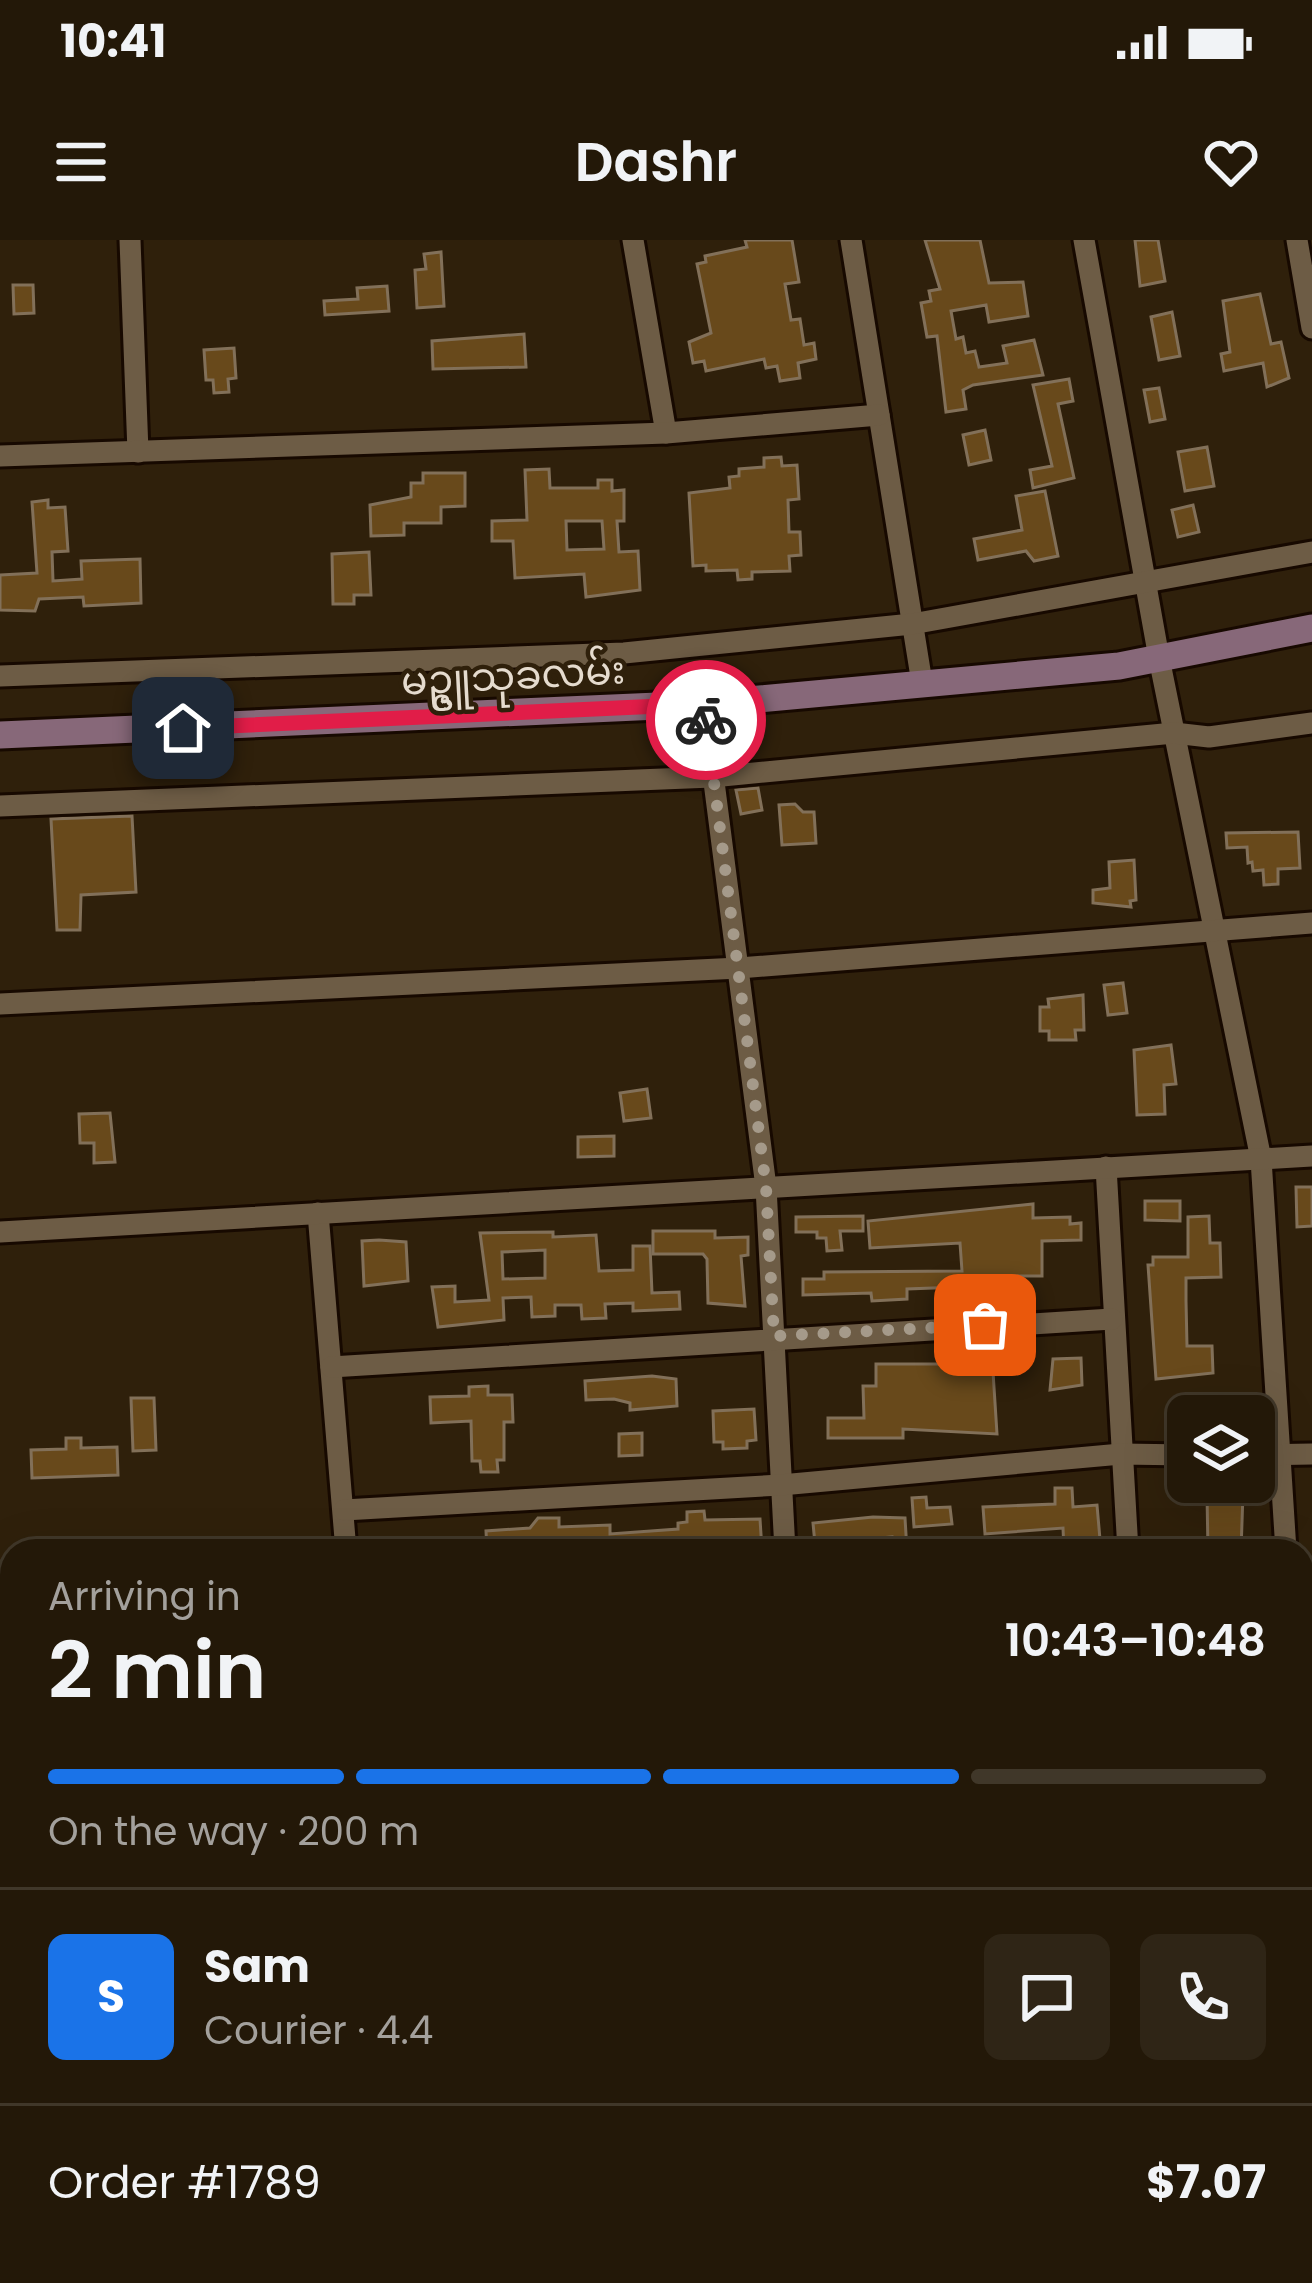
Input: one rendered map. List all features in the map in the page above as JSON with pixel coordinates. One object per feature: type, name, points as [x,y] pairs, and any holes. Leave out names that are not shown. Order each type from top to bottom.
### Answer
[{"type":"street","points":[[130,240],[138,452]]},
{"type":"street","points":[[633,240],[666,433]]},
{"type":"street","points":[[851,240],[922,683]]},
{"type":"street","points":[[1084,240],[1159,658],[1261,1159],[1285,1539]]},
{"type":"street","points":[[1298,240],[1312,328]]},
{"type":"street","points":[[0,457],[666,433],[880,415]]},
{"type":"street","points":[[0,676],[625,653],[912,624],[1312,552]]},
{"type":"street","name":"မဥ္ဇူသုခလမ်း","points":[[0,735],[704,704],[1159,658],[1312,628]]},
{"type":"street","points":[[704,704],[766,1187],[784,1539]]},
{"type":"street","points":[[0,806],[712,777],[1174,733],[1210,737],[1312,723]]},
{"type":"street","points":[[0,1004],[740,968],[1215,934],[1312,922]]},
{"type":"street","points":[[0,1232],[1312,1156]]},
{"type":"street","points":[[1106,1167],[1127,1539]]},
{"type":"street","points":[[318,1213],[345,1539]]},
{"type":"street","points":[[331,1366],[1112,1319]]},
{"type":"street","points":[[344,1510],[781,1485],[1121,1454],[1167,1455]]},
{"type":"street","points":[[1275,1456],[1312,1454]]},
{"type":"building","points":[[745,240],[792,240],[799,282],[785,284],[791,320],[800,319],[804,345],[814,343],[816,359],[798,363],[800,378],[780,381],[777,366],[766,368],[764,359],[706,371],[704,361],[693,363],[689,342],[711,333],[697,264],[706,262],[705,256],[747,247]]},
{"type":"building","points":[[925,240],[980,240],[989,283],[1023,282],[1028,316],[989,322],[986,305],[951,311],[956,339],[963,337],[966,353],[975,351],[979,367],[1007,363],[1003,346],[1034,340],[1043,375],[973,385],[963,390],[966,409],[946,412],[937,336],[927,337],[921,303],[931,301],[929,291],[940,289]]},
{"type":"building","points":[[1135,240],[1158,240],[1165,281],[1140,286]]},
{"type":"building","points":[[441,252],[444,306],[417,308],[415,270],[426,269],[424,254]]},
{"type":"building","points":[[13,285],[33,285],[34,313],[14,314]]},
{"type":"building","points":[[387,286],[389,311],[325,315],[324,301],[358,299],[357,288]]},
{"type":"building","points":[[1260,294],[1271,344],[1281,342],[1289,378],[1267,387],[1263,363],[1224,371],[1221,354],[1230,352],[1223,301]]},
{"type":"building","points":[[1172,312],[1180,356],[1159,360],[1151,317]]},
{"type":"building","points":[[524,334],[526,367],[433,369],[432,341]]},
{"type":"building","points":[[234,348],[236,378],[228,379],[229,392],[214,393],[213,380],[206,380],[204,350]]},
{"type":"building","points":[[1069,379],[1073,401],[1058,404],[1074,478],[1033,488],[1030,470],[1052,466],[1033,385]]},
{"type":"building","points":[[1159,388],[1165,419],[1150,422],[1144,390]]},
{"type":"building","points":[[985,430],[991,460],[969,465],[963,435]]},
{"type":"building","points":[[1207,447],[1214,486],[1185,491],[1178,452]]},
{"type":"building","points":[[781,457],[782,466],[797,465],[799,499],[788,500],[789,532],[800,532],[801,555],[789,556],[790,571],[752,572],[752,579],[738,580],[737,570],[706,571],[706,565],[693,566],[689,493],[730,488],[729,477],[739,476],[739,469],[764,467],[764,458]]},
{"type":"building","points":[[549,469],[550,488],[598,488],[598,480],[612,480],[612,491],[624,490],[624,521],[617,521],[619,552],[638,551],[640,590],[586,597],[584,574],[515,578],[513,541],[492,541],[492,521],[527,520],[525,470]],"holes":[[[566,521],[602,521],[604,549],[567,550]]]},
{"type":"building","points":[[423,473],[465,473],[465,506],[441,507],[441,523],[404,523],[404,535],[371,536],[370,505],[411,497],[411,483],[423,483]]},
{"type":"building","points":[[1045,491],[1058,556],[1034,561],[1026,551],[978,560],[974,539],[1022,530],[1016,496]]},
{"type":"building","points":[[48,500],[48,508],[65,507],[68,551],[52,552],[53,581],[82,579],[81,561],[140,559],[141,603],[84,606],[83,597],[39,599],[35,611],[0,610],[0,575],[37,573],[32,502]]},
{"type":"building","points":[[1193,505],[1199,532],[1178,537],[1172,510]]},
{"type":"building","points":[[369,552],[371,595],[354,595],[354,604],[333,604],[332,554]]},
{"type":"building","points":[[758,788],[762,810],[741,814],[736,790]]},
{"type":"building","points":[[795,804],[803,812],[814,812],[816,843],[782,845],[779,805]]},
{"type":"building","points":[[132,816],[136,892],[81,895],[80,930],[57,930],[51,819]]},
{"type":"building","points":[[1298,832],[1300,868],[1278,869],[1278,884],[1264,885],[1263,870],[1253,871],[1252,862],[1248,863],[1247,847],[1227,848],[1226,833]]},
{"type":"building","points":[[1134,860],[1136,900],[1130,901],[1131,907],[1093,903],[1093,890],[1110,888],[1109,862]]},
{"type":"building","points":[[1123,983],[1127,1013],[1108,1015],[1104,985]]},
{"type":"building","points":[[1083,995],[1084,1030],[1075,1030],[1076,1040],[1049,1040],[1049,1031],[1040,1031],[1040,1007],[1049,1007],[1048,999]]},
{"type":"building","points":[[1171,1045],[1176,1084],[1164,1085],[1165,1114],[1137,1115],[1134,1050]]},
{"type":"building","points":[[647,1089],[651,1118],[624,1121],[620,1093]]},
{"type":"building","points":[[110,1113],[115,1162],[94,1163],[94,1143],[80,1143],[79,1114]]},
{"type":"building","points":[[614,1136],[614,1156],[578,1157],[578,1137]]},
{"type":"building","points":[[1296,1187],[1312,1187],[1312,1226],[1297,1227]]},
{"type":"building","points":[[1145,1201],[1180,1201],[1180,1221],[1145,1220]]},
{"type":"building","points":[[1033,1204],[1033,1218],[1070,1217],[1070,1224],[1081,1223],[1081,1240],[1042,1241],[1042,1276],[986,1276],[986,1286],[907,1289],[907,1299],[872,1301],[871,1293],[803,1295],[803,1279],[824,1279],[824,1272],[962,1271],[960,1243],[870,1248],[868,1221]]},
{"type":"building","points":[[863,1216],[863,1231],[840,1231],[842,1250],[827,1251],[826,1238],[817,1238],[817,1232],[796,1232],[796,1217]]},
{"type":"building","points":[[1209,1216],[1210,1243],[1220,1243],[1221,1277],[1186,1278],[1187,1346],[1212,1346],[1213,1373],[1156,1379],[1148,1265],[1153,1265],[1153,1257],[1188,1257],[1188,1217]]},
{"type":"building","points":[[653,1231],[715,1231],[715,1238],[748,1237],[748,1255],[741,1256],[745,1306],[708,1303],[707,1259],[703,1254],[653,1254]]},
{"type":"building","points":[[480,1233],[596,1235],[599,1271],[633,1270],[633,1246],[650,1246],[652,1293],[679,1292],[680,1309],[633,1311],[633,1303],[605,1304],[606,1318],[582,1319],[581,1305],[555,1305],[555,1316],[532,1317],[531,1297],[503,1298],[504,1320],[438,1327],[432,1287],[455,1286],[455,1302],[489,1300]],"holes":[[[545,1250],[545,1278],[503,1279],[502,1252]]]},
{"type":"building","points":[[362,1241],[406,1242],[408,1281],[364,1286]]},
{"type":"building","points":[[992,1356],[997,1434],[903,1429],[903,1438],[828,1438],[828,1418],[864,1418],[863,1386],[876,1386],[876,1364],[977,1364],[977,1357]]},
{"type":"building","points":[[1081,1358],[1082,1385],[1050,1390],[1053,1359]]},
{"type":"building","points":[[676,1379],[677,1406],[630,1410],[630,1403],[614,1399],[586,1400],[585,1381]]},
{"type":"building","points":[[488,1386],[488,1395],[512,1395],[513,1422],[504,1422],[504,1460],[497,1460],[498,1472],[481,1472],[480,1461],[472,1461],[471,1421],[431,1423],[430,1397],[469,1396],[469,1387]]},
{"type":"building","points":[[131,1398],[154,1398],[156,1450],[133,1451]]},
{"type":"building","points":[[754,1409],[756,1440],[747,1441],[747,1448],[723,1449],[723,1442],[714,1442],[713,1411]]},
{"type":"building","points":[[642,1433],[642,1455],[619,1456],[619,1434]]},
{"type":"building","points":[[66,1438],[81,1438],[81,1448],[117,1447],[118,1475],[32,1478],[31,1450],[66,1449]]},
{"type":"building","points":[[1055,1488],[1072,1488],[1073,1507],[1097,1505],[1100,1539],[1063,1539],[1063,1528],[985,1534],[983,1507],[1055,1504]]},
{"type":"building","points":[[926,1497],[927,1508],[950,1507],[952,1524],[914,1527],[912,1498]]},
{"type":"building","points":[[1207,1503],[1243,1503],[1241,1539],[1208,1539]]},
{"type":"building","points":[[704,1511],[705,1520],[760,1519],[761,1539],[486,1539],[486,1531],[530,1528],[538,1518],[559,1518],[559,1527],[610,1525],[610,1534],[678,1529],[678,1523],[687,1522],[687,1512]]},
{"type":"building","points":[[905,1518],[906,1539],[815,1539],[813,1523]]},
{"type":"way so far","points":[[706,720],[766,1187],[774,1336],[985,1325]]},
{"type":"route","points":[[183,728],[704,704],[706,720]]}]
